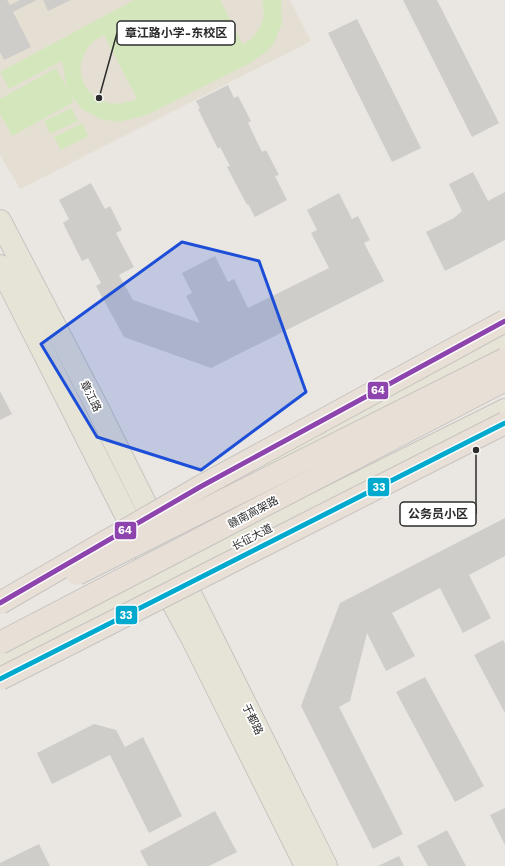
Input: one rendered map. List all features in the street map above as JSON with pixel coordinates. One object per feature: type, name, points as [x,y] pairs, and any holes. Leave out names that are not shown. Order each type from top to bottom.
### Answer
[{"type":"highway","points":[[0,603],[200,487],[505,321]]},
{"type":"highway","points":[[0,613],[505,359]]},
{"type":"highway","name":"赣南高架路","points":[[0,643],[505,380]]},
{"type":"highway","points":[[0,678],[505,423]]},
{"type":"main road","name":"章江路","points":[[0,221],[96,405],[153,521],[170,578]]},
{"type":"main road","name":"章江路","points":[[0,266],[134,531],[170,578]]},
{"type":"main road","points":[[0,596],[134,531],[505,342]]},
{"type":"main road","name":"长征大道","points":[[0,665],[505,410]]},
{"type":"main road","name":"于都路","points":[[170,578],[192,638],[306,866]]},
{"type":"main road","name":"于都路","points":[[170,578],[326,866]]},
{"type":"highlighted area","points":[[182,242],[259,261],[306,392],[201,470],[97,437],[41,344]]},
{"type":"shaded area","points":[[0,0],[290,0],[311,41],[20,189],[0,155]]},
{"type":"green space","points":[[134,0],[220,0],[243,45],[254,36],[261,26],[264,14],[262,0],[281,0],[282,23],[274,43],[267,51],[250,63],[147,115],[119,122],[100,119],[82,109],[70,94],[74,102],[12,136],[0,114],[0,99],[56,68],[69,92],[62,61],[9,89],[0,72]],"holes":[[[104,35],[137,99],[118,103],[103,101],[91,94],[84,83],[81,70],[83,57],[91,44]]]},
{"type":"green space","points":[[71,108],[78,121],[50,134],[44,121]]},
{"type":"green space","points":[[82,123],[88,136],[61,150],[54,137]]},
{"type":"building","points":[[0,0],[7,0],[10,5],[20,0],[37,0],[13,12],[31,47],[4,60],[0,52]]},
{"type":"building","points":[[43,0],[71,0],[48,11]]},
{"type":"building","points":[[403,0],[437,0],[499,123],[472,137]]},
{"type":"building","points":[[357,19],[421,148],[392,162],[328,33]]},
{"type":"building","points":[[228,85],[234,98],[238,96],[251,121],[248,123],[262,152],[266,150],[279,175],[275,176],[287,200],[255,217],[227,167],[230,166],[220,147],[218,149],[198,109],[200,108],[196,101]]},
{"type":"building","points":[[473,172],[488,201],[505,192],[505,240],[445,271],[426,232],[454,218],[462,211],[449,184]]},
{"type":"building","points":[[91,183],[105,209],[110,206],[122,230],[116,233],[134,267],[119,275],[133,300],[200,323],[186,296],[192,293],[182,273],[215,256],[228,282],[234,279],[248,308],[329,268],[311,233],[317,230],[307,210],[339,193],[352,219],[358,216],[370,240],[364,243],[384,281],[211,368],[124,337],[96,286],[101,283],[88,258],[82,261],[63,223],[69,219],[59,200]]},
{"type":"building","points":[[0,391],[12,414],[0,420]]},
{"type":"building","points":[[505,518],[505,556],[469,575],[491,618],[463,633],[440,588],[392,613],[415,656],[386,671],[367,633],[350,701],[339,707],[403,834],[373,849],[301,706],[340,603]]},
{"type":"building","points":[[503,640],[505,644],[505,713],[474,655]]},
{"type":"building","points":[[425,677],[484,786],[455,802],[396,692]]},
{"type":"building","points":[[94,724],[116,730],[125,747],[143,737],[182,816],[149,833],[110,755],[52,784],[37,753]]},
{"type":"building","points":[[505,808],[505,845],[490,815]]},
{"type":"building","points":[[215,811],[237,852],[209,866],[148,866],[140,851]]},
{"type":"building","points":[[447,830],[466,866],[428,866],[417,846]]},
{"type":"building","points":[[39,844],[50,866],[0,866],[0,863]]},
{"type":"building","points":[[399,856],[404,866],[378,866]]},
{"type":"transit line","name":"64","points":[[0,603],[200,487],[505,321]]},
{"type":"transit line","name":"33","points":[[0,679],[505,423]]},
{"type":"place","name":"章江路小学-东校区","points":[[99,98]]},
{"type":"place","name":"公务员小区","points":[[476,450]]}]
